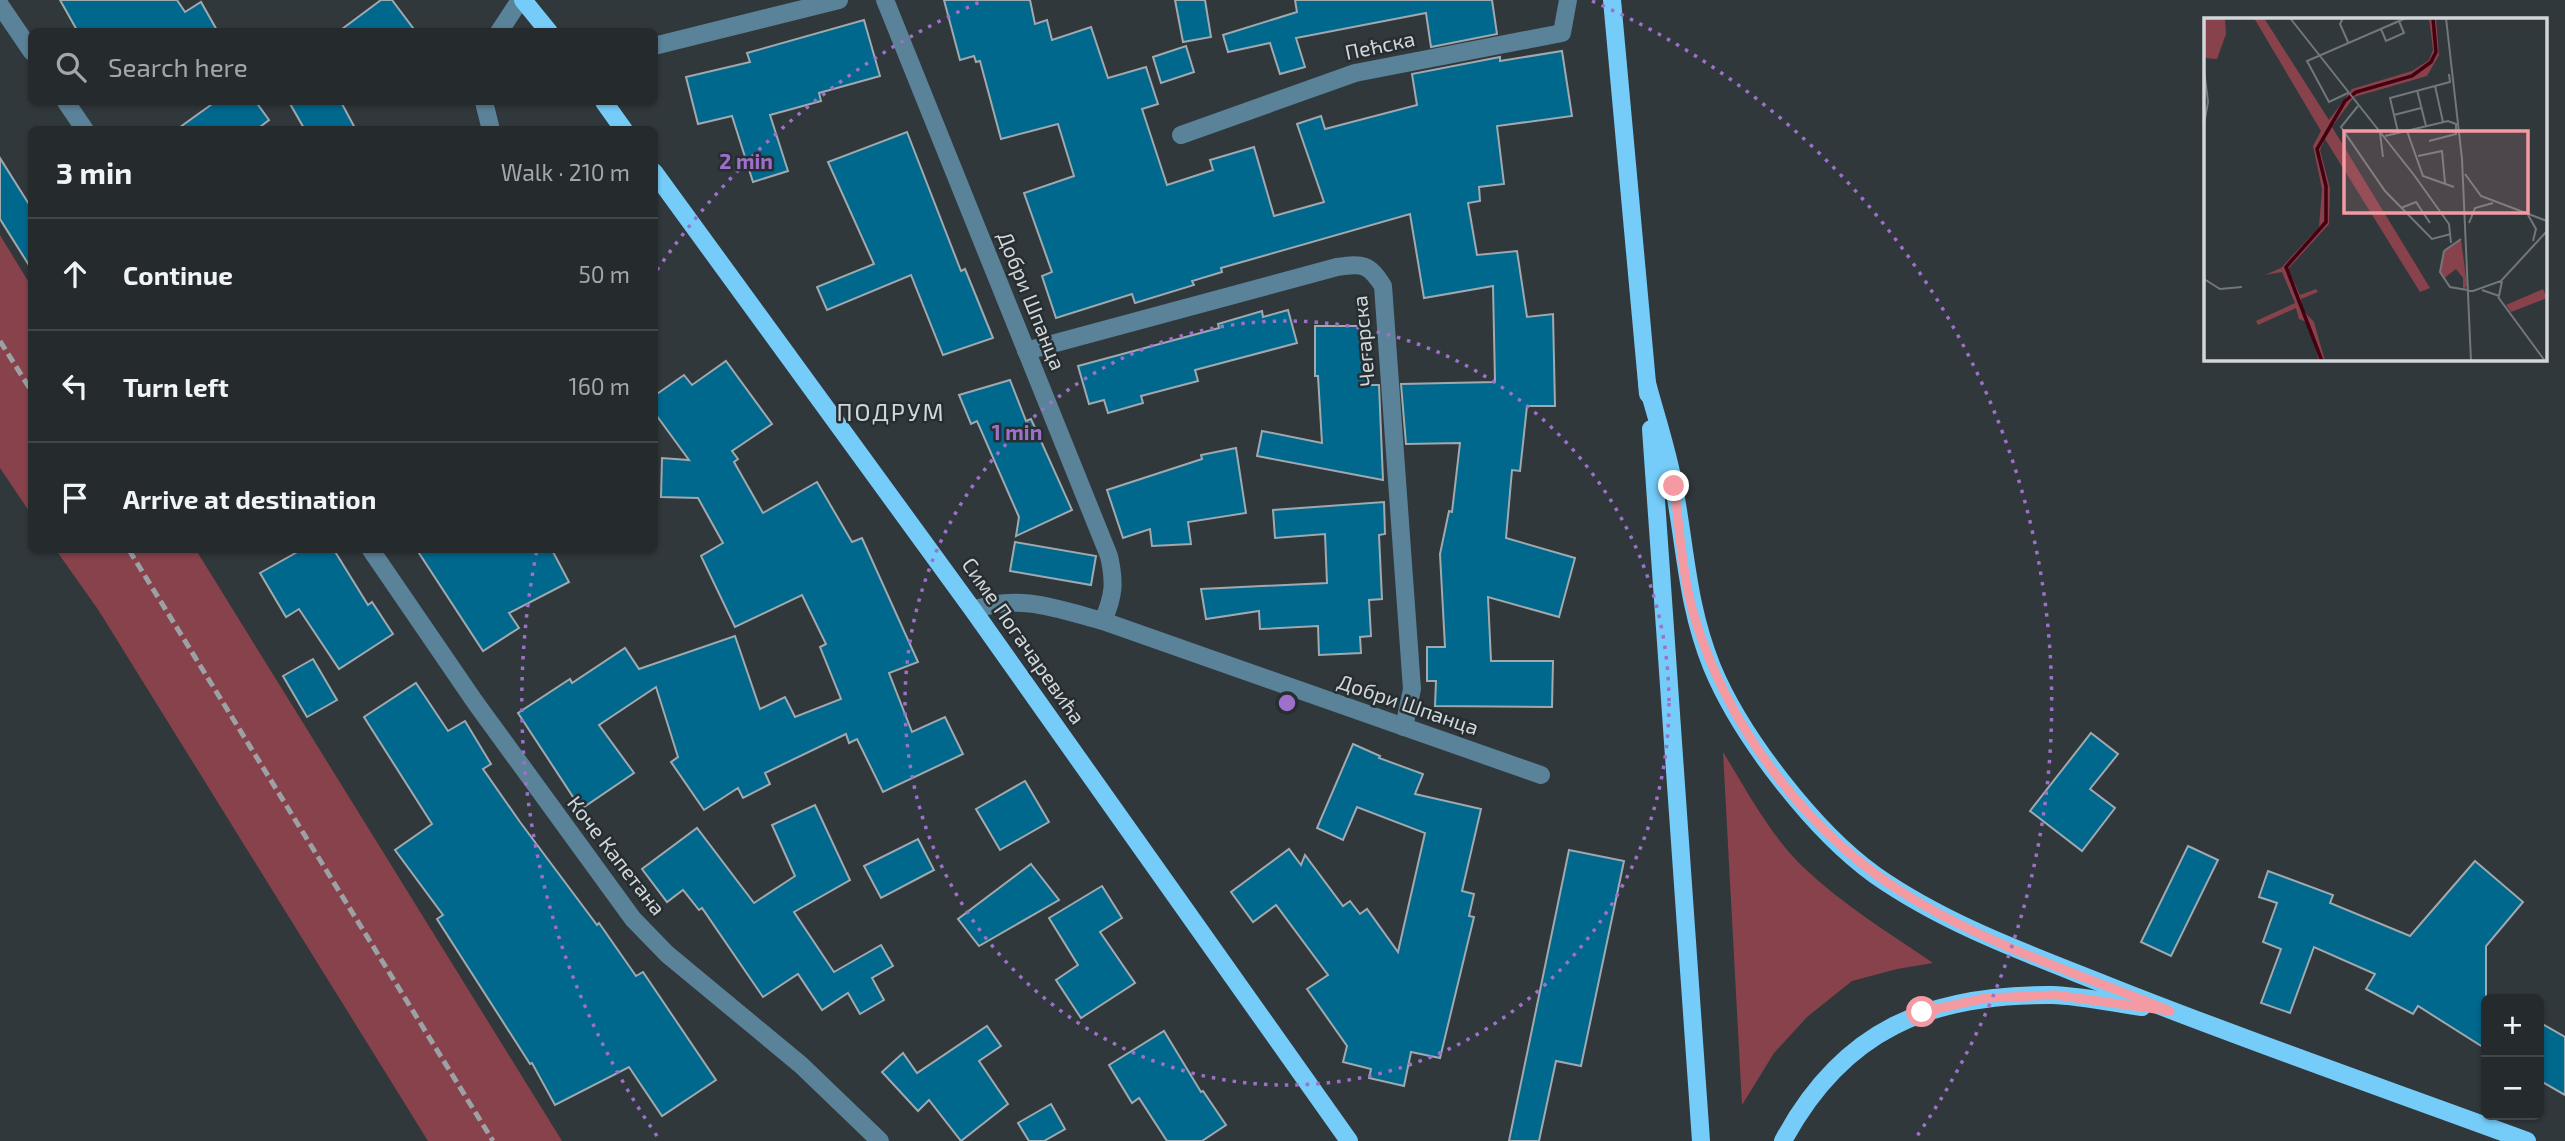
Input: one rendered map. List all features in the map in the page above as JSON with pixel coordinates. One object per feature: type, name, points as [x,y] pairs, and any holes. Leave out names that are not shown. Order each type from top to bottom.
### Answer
[{"type":"main road","points":[[522,0],[546,28]]},
{"type":"main road","points":[[1612,0],[1647,383],[1701,1141]]},
{"type":"main road","points":[[606,105],[621,126]]},
{"type":"main road","name":"Симе Погачаревића","points":[[658,177],[973,610],[1349,1141]]},
{"type":"main road","points":[[1647,383],[1674,486],[1695,619],[1713,669],[1741,721],[1777,775],[1821,826],[1873,873],[1914,900],[1990,939],[2170,1011],[2527,1141]]},
{"type":"main road","points":[[1783,1141],[1814,1093],[1833,1071],[1894,1025],[1922,1012],[1986,998],[2055,995],[2170,1011]]},
{"type":"street","points":[[502,28],[522,0]]},
{"type":"street","points":[[757,0],[762,18]]},
{"type":"street","points":[[658,45],[839,0]]},
{"type":"street","name":"Добри Шпанца","points":[[885,0],[1109,556],[1114,582],[1111,602],[1103,621]]},
{"type":"street","name":"Пећска","points":[[1181,135],[1355,73],[1562,33],[1568,0]]},
{"type":"street","points":[[0,5],[28,45]]},
{"type":"street","points":[[68,105],[82,126]]},
{"type":"street","points":[[485,105],[490,126]]},
{"type":"street","name":"Чегарска","points":[[1026,351],[1337,267],[1359,264],[1373,271],[1383,286],[1400,504],[1412,690],[1404,727]]},
{"type":"street","name":"Коче Капетана","points":[[373,553],[483,713],[633,919],[667,954],[801,1065],[880,1141]]},
{"type":"street","name":"Добри Шпанца","points":[[973,610],[992,603],[1033,603],[1103,621],[1541,775]]},
{"type":"shaded area","points":[[0,235],[28,281],[28,510],[0,468]]},
{"type":"shaded area","points":[[58,553],[198,553],[562,1141],[428,1141],[99,611]]},
{"type":"shaded area","points":[[1723,752],[1770,827],[1803,867],[1850,906],[1933,963],[1852,981],[1807,1017],[1774,1053],[1742,1105]]},
{"type":"building","points":[[60,0],[177,0],[185,12],[201,2],[216,28],[76,28]]},
{"type":"building","points":[[381,0],[392,0],[413,28],[343,28]]},
{"type":"building","points":[[944,0],[1030,0],[1035,24],[1047,20],[1052,40],[1091,27],[1108,78],[1146,67],[1158,104],[1142,109],[1167,185],[1213,170],[1210,160],[1254,147],[1274,216],[1324,202],[1297,124],[1321,116],[1325,129],[1417,105],[1412,74],[1500,57],[1500,61],[1562,51],[1572,116],[1497,126],[1504,184],[1479,187],[1480,201],[1468,203],[1477,255],[1517,251],[1527,317],[1553,314],[1555,406],[1527,406],[1520,471],[1512,470],[1506,538],[1575,558],[1559,617],[1488,597],[1491,661],[1553,661],[1552,707],[1435,706],[1436,681],[1427,681],[1427,647],[1445,647],[1440,554],[1449,511],[1452,512],[1460,443],[1406,444],[1401,384],[1495,382],[1493,286],[1424,298],[1410,214],[1221,268],[1222,272],[1192,281],[1194,285],[1135,303],[1132,294],[1056,318],[1042,276],[1052,272],[1024,193],[1074,176],[1058,124],[1001,139],[980,61],[976,62],[974,56],[960,60]]},
{"type":"building","points":[[1175,0],[1205,0],[1211,37],[1183,42]]},
{"type":"building","points":[[1295,0],[1492,0],[1497,34],[1431,47],[1426,13],[1296,38],[1305,67],[1280,74],[1270,43],[1228,52],[1223,35],[1297,12]]},
{"type":"building","points":[[864,20],[880,76],[819,93],[821,101],[770,115],[788,171],[753,182],[732,116],[698,124],[686,77],[750,62],[747,53]]},
{"type":"building","points":[[1186,46],[1194,72],[1161,83],[1153,57]]},
{"type":"building","points":[[211,105],[258,105],[269,120],[261,126],[182,126]]},
{"type":"building","points":[[291,105],[343,105],[354,126],[303,126]]},
{"type":"building","points":[[907,132],[961,271],[965,269],[993,338],[943,355],[911,275],[827,310],[817,287],[874,264],[828,162]]},
{"type":"building","points":[[0,158],[28,203],[28,264],[0,219]]},
{"type":"building","points":[[1288,310],[1297,343],[1195,370],[1198,381],[1141,396],[1143,403],[1108,413],[1104,400],[1089,404],[1078,366],[1219,328],[1218,324],[1262,311],[1263,317]]},
{"type":"building","points":[[1315,326],[1367,326],[1367,385],[1379,385],[1383,480],[1257,456],[1262,431],[1322,443],[1318,376],[1315,376]]},
{"type":"building","points":[[726,361],[772,424],[732,451],[738,459],[734,462],[763,513],[817,482],[852,542],[862,538],[918,662],[889,673],[912,732],[945,717],[963,754],[883,792],[857,739],[849,743],[846,734],[765,773],[770,784],[743,798],[738,788],[704,810],[671,762],[678,757],[656,687],[599,725],[634,773],[581,809],[518,713],[570,679],[572,683],[625,648],[639,669],[735,636],[760,709],[785,697],[795,717],[841,699],[820,647],[826,644],[802,595],[735,627],[701,556],[723,543],[698,498],[661,497],[662,458],[689,460],[658,417],[658,393],[684,375],[692,385]]},
{"type":"building","points":[[1010,380],[1026,421],[1031,419],[1072,510],[1016,536],[1019,517],[977,421],[971,424],[959,395]]},
{"type":"building","points":[[1236,448],[1246,513],[1188,522],[1191,544],[1152,546],[1150,529],[1123,538],[1107,490],[1202,459],[1201,455]]},
{"type":"building","points":[[1384,502],[1385,534],[1379,535],[1382,599],[1369,600],[1371,636],[1360,637],[1361,653],[1319,655],[1318,626],[1260,629],[1259,611],[1206,619],[1201,589],[1327,583],[1325,534],[1275,538],[1273,510]]},
{"type":"building","points":[[1015,542],[1096,556],[1091,585],[1010,571]]},
{"type":"building","points":[[296,553],[336,553],[368,605],[372,602],[393,634],[339,669],[299,609],[286,617],[260,573]]},
{"type":"building","points":[[419,553],[554,553],[569,582],[509,613],[519,628],[483,651]]},
{"type":"building","points":[[313,659],[337,700],[307,717],[283,676]]},
{"type":"building","points":[[416,683],[448,731],[465,721],[491,764],[483,769],[520,822],[597,925],[599,923],[636,976],[643,972],[716,1080],[662,1116],[629,1067],[555,1105],[532,1063],[530,1064],[437,919],[443,915],[395,850],[432,824],[364,717]]},
{"type":"building","points":[[2091,733],[2118,754],[2090,789],[2115,808],[2082,851],[2030,811]]},
{"type":"building","points":[[1353,744],[1380,756],[1379,758],[1423,774],[1415,794],[1481,809],[1462,891],[1474,894],[1469,916],[1474,917],[1440,1058],[1411,1052],[1404,1086],[1369,1078],[1371,1069],[1343,1062],[1347,1046],[1307,989],[1328,975],[1276,905],[1253,922],[1231,892],[1289,849],[1301,865],[1305,855],[1343,906],[1350,901],[1360,914],[1367,909],[1398,952],[1425,833],[1357,807],[1343,840],[1317,828]]},
{"type":"building","points":[[1025,781],[1049,822],[1000,850],[976,809]]},
{"type":"building","points":[[815,805],[850,880],[794,912],[834,972],[881,945],[893,966],[872,978],[884,1000],[860,1014],[848,993],[822,1010],[798,974],[763,997],[702,908],[699,910],[683,890],[667,902],[642,869],[697,828],[754,903],[795,876],[772,825]]},
{"type":"building","points":[[918,839],[934,870],[881,898],[864,866]]},
{"type":"building","points":[[2188,846],[2218,860],[2171,956],[2141,942]]},
{"type":"building","points":[[1569,850],[1624,861],[1581,1066],[1556,1061],[1539,1141],[1509,1141]]},
{"type":"building","points":[[2475,861],[2523,902],[2486,946],[2486,994],[2481,994],[2481,1046],[2418,1006],[2413,1014],[2366,989],[2375,974],[2314,947],[2290,1013],[2261,1003],[2281,949],[2263,942],[2277,903],[2259,897],[2268,871],[2333,895],[2330,903],[2410,936]]},
{"type":"building","points":[[1031,864],[1059,900],[979,946],[958,919]]},
{"type":"building","points":[[1102,886],[1122,918],[1100,932],[1135,983],[1081,1018],[1056,980],[1078,965],[1049,918]]},
{"type":"building","points":[[2544,1025],[2565,1037],[2565,1095],[2544,1083]]},
{"type":"building","points":[[987,1026],[1001,1046],[979,1061],[1008,1104],[961,1141],[929,1100],[918,1111],[882,1072],[903,1053],[917,1073]]},
{"type":"building","points":[[1164,1031],[1201,1092],[1203,1091],[1226,1125],[1202,1141],[1167,1141],[1139,1098],[1132,1103],[1109,1065]]},
{"type":"building","points":[[1051,1104],[1065,1129],[1044,1141],[1029,1141],[1018,1123]]},
{"type":"railway","points":[[0,341],[28,386]]},
{"type":"railway","points":[[131,553],[493,1141]]},
{"type":"district","name":"ПОДРУМ","points":[[891,413]]},
{"type":"route","points":[[1674,486],[1684,564],[1695,619],[1713,669],[1741,721],[1777,775],[1821,826],[1873,873],[1914,900],[1990,939],[2170,1011],[2055,995],[1986,998],[1922,1012]]}]
